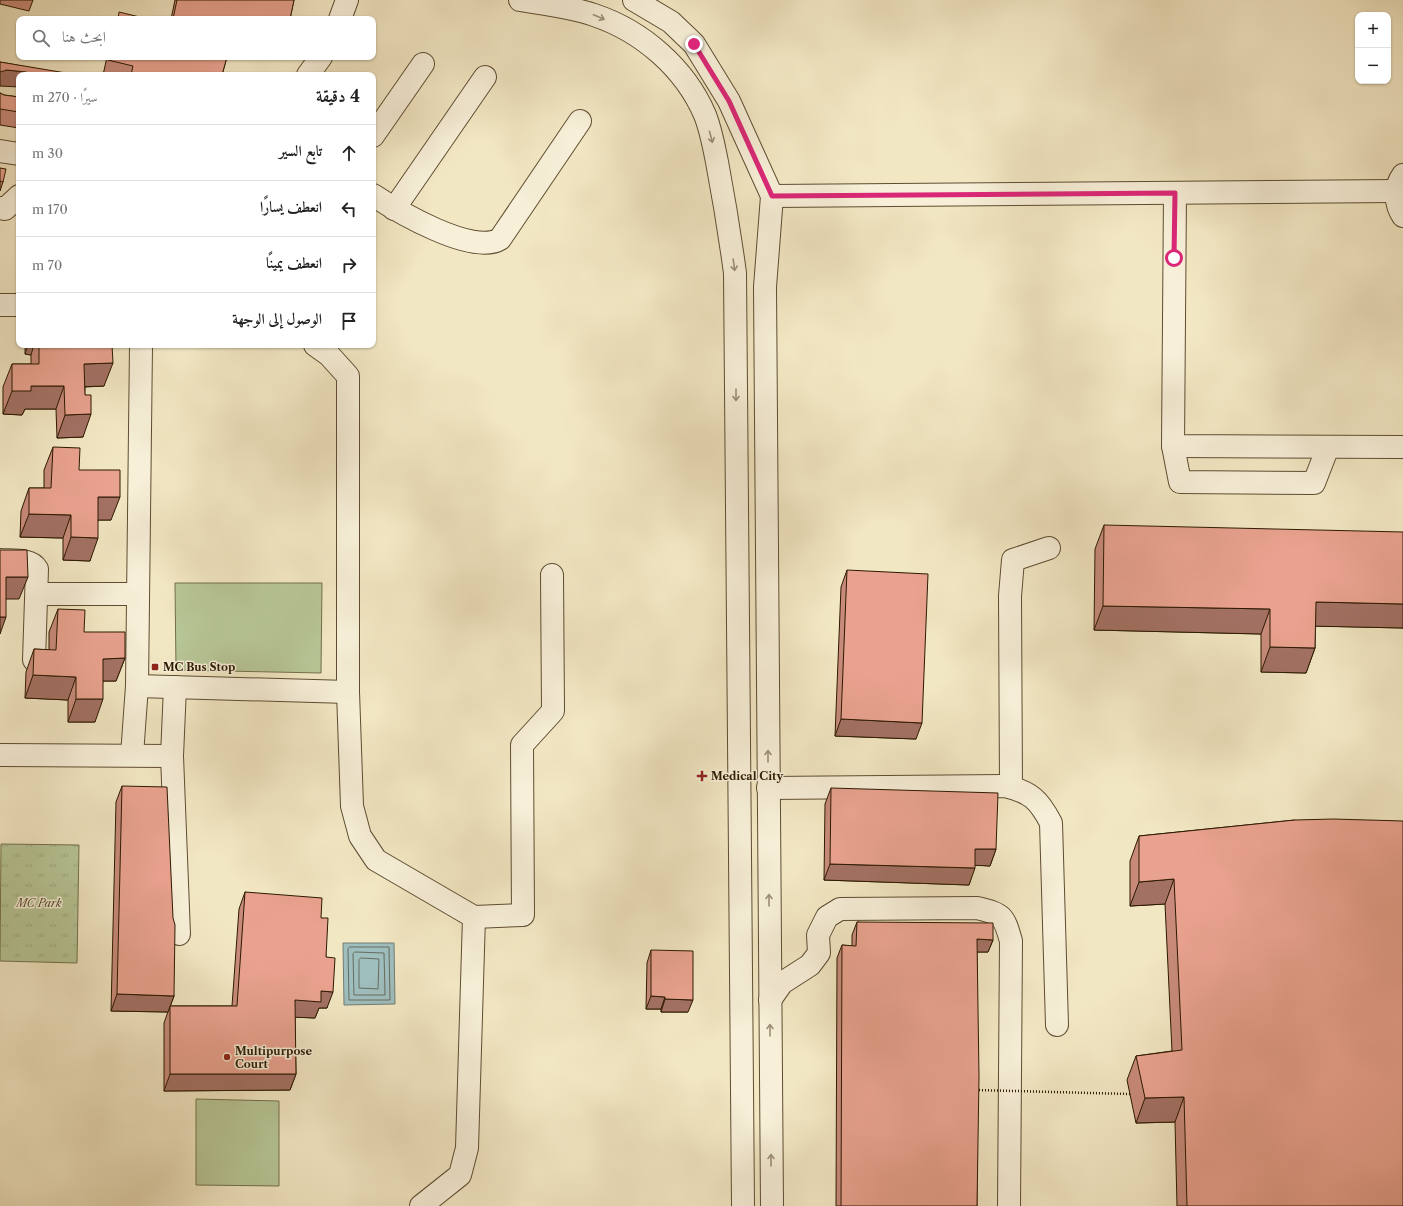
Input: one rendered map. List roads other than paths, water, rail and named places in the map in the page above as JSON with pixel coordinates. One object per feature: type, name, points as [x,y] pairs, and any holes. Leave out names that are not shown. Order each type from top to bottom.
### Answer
[{"type":"street","points":[[341,16],[347,0]]},
{"type":"street","points":[[520,0],[594,15],[637,35],[669,61],[687,83],[705,115],[726,208],[735,273],[743,1206]]},
{"type":"street","points":[[634,0],[672,22],[694,44],[729,101],[772,196],[764,287],[772,1206]]},
{"type":"street","points":[[310,72],[319,60]]},
{"type":"street","points":[[376,132],[423,64]]},
{"type":"street","points":[[394,209],[484,77]]},
{"type":"street","points":[[705,115],[729,101]]},
{"type":"street","points":[[376,197],[394,209],[455,238],[483,243],[495,242],[500,239],[580,121]]},
{"type":"street","points":[[0,151],[16,154]]},
{"type":"street","points":[[772,196],[1175,193],[1400,183],[1397,203],[1403,216]]},
{"type":"street","points":[[1175,193],[1172,446],[1180,482],[1314,483],[1328,447]]},
{"type":"street","points":[[0,208],[5,209],[16,199]]},
{"type":"street","points":[[0,305],[16,306]]},
{"type":"street","points":[[132,755],[137,686],[140,348]]},
{"type":"street","points":[[319,348],[328,355],[348,376],[348,692],[352,806],[360,836],[376,860],[474,917],[523,915],[522,745],[553,711],[552,575]]},
{"type":"street","points":[[1172,446],[1403,447]]},
{"type":"street","points":[[1011,787],[1010,596],[1013,560],[1049,548]]},
{"type":"street","points":[[0,560],[30,562],[35,564],[37,568],[34,660]]},
{"type":"street","points":[[37,594],[138,594]]},
{"type":"street","points":[[137,686],[348,692]]},
{"type":"street","points":[[175,687],[172,756],[179,934]]},
{"type":"street","points":[[0,755],[172,756]]},
{"type":"street","points":[[768,788],[982,785],[1011,787],[1025,791],[1041,804],[1051,823],[1057,1025]]},
{"type":"street","points":[[770,1000],[782,983],[810,965],[819,953],[818,935],[827,917],[840,909],[977,908],[994,912],[1005,921],[1011,941],[1009,1206]]},
{"type":"street","points":[[421,1206],[460,1175],[468,1148],[474,917]]},
{"type":"water","points":[[343,943],[394,943],[395,1004],[344,1005]]},
{"type":"place","name":"MC Bus Stop","points":[[155,667]]},
{"type":"place","name":"Medical City","points":[[702,776]]},
{"type":"place","name":"Multipurpose Court","points":[[227,1057]]},
{"type":"park label","name":"MC Park","points":[[39,903]]}]
